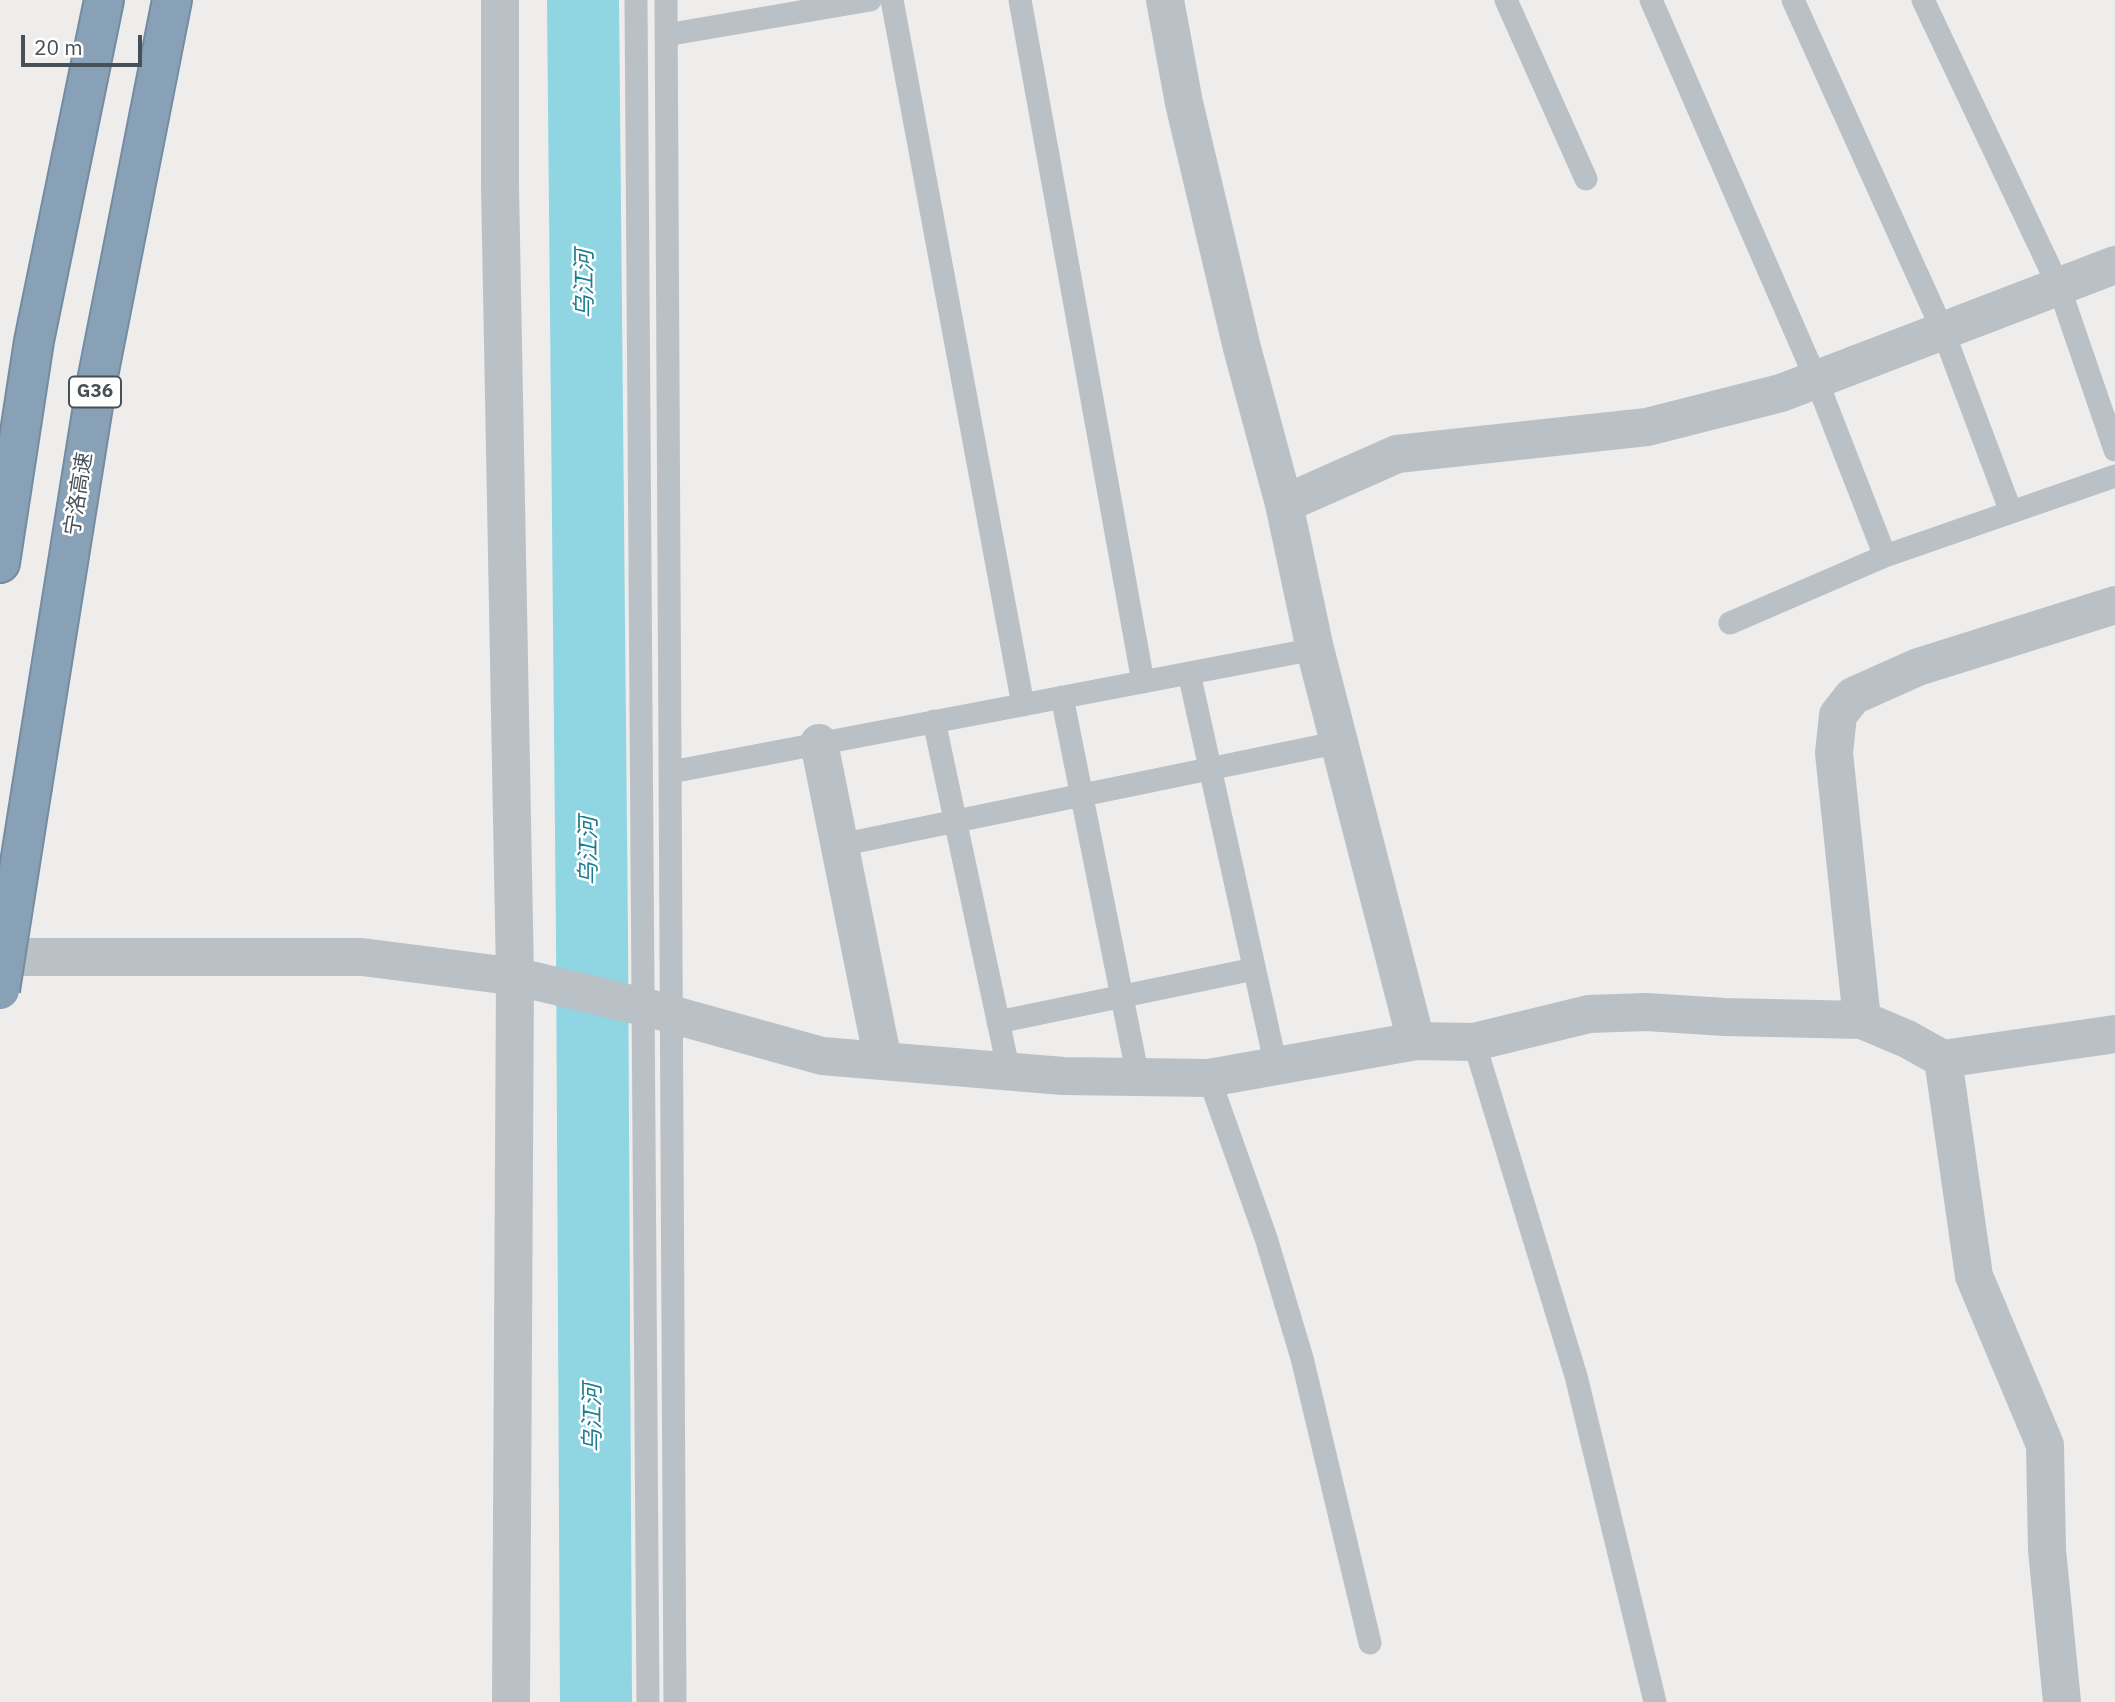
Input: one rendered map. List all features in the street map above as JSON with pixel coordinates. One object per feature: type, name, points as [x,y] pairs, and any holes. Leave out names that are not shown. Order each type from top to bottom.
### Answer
[{"type":"highway","points":[[0,563],[34,341],[104,0]]},
{"type":"highway","name":"宁洛高速","points":[[0,990],[97,381],[172,0]]},
{"type":"street","points":[[500,0],[500,200],[517,976],[511,1702]]},
{"type":"street","points":[[1165,0],[1184,103],[1242,348],[1284,504],[1315,649],[1416,1041]]},
{"type":"street","points":[[1284,504],[1397,454],[1647,427],[1781,393],[2115,265]]},
{"type":"street","points":[[1862,1020],[1834,753],[1838,715],[1853,696],[1917,667],[2115,605]]},
{"type":"street","points":[[819,743],[883,1061]]},
{"type":"street","points":[[0,957],[362,957],[517,976],[822,1056],[1063,1076],[1209,1078],[1416,1041],[1474,1042],[1589,1014],[1646,1012],[1862,1020],[1907,1039],[1943,1059],[2115,1034]]},
{"type":"street","points":[[1943,1059],[1974,1276],[2045,1445],[2047,1550],[2062,1702]]},
{"type":"lane","points":[[636,0],[648,1702]]},
{"type":"lane","points":[[666,0],[671,772],[662,1012],[675,1702]]},
{"type":"lane","points":[[666,35],[870,0]]},
{"type":"lane","points":[[892,0],[1023,705]]},
{"type":"lane","points":[[1020,0],[1143,682]]},
{"type":"lane","points":[[1507,0],[1586,179]]},
{"type":"lane","points":[[1651,0],[1816,379],[1885,556]]},
{"type":"lane","points":[[1793,0],[1943,331],[2011,512]]},
{"type":"lane","points":[[1923,0],[2059,287],[2115,450]]},
{"type":"lane","points":[[1730,623],[1885,556],[2115,476]]},
{"type":"lane","points":[[671,772],[1315,649]]},
{"type":"lane","points":[[1189,673],[1276,1066]]},
{"type":"lane","points":[[1062,697],[1138,1077]]},
{"type":"lane","points":[[934,721],[1009,1072]]},
{"type":"lane","points":[[840,845],[1339,743]]},
{"type":"lane","points":[[998,1022],[1254,969]]},
{"type":"lane","points":[[1474,1042],[1576,1376],[1655,1702]]},
{"type":"lane","points":[[1209,1078],[1266,1238],[1302,1358],[1370,1643]]},
{"type":"waterway","name":"乌江河","points":[[583,0],[596,1702]]}]
